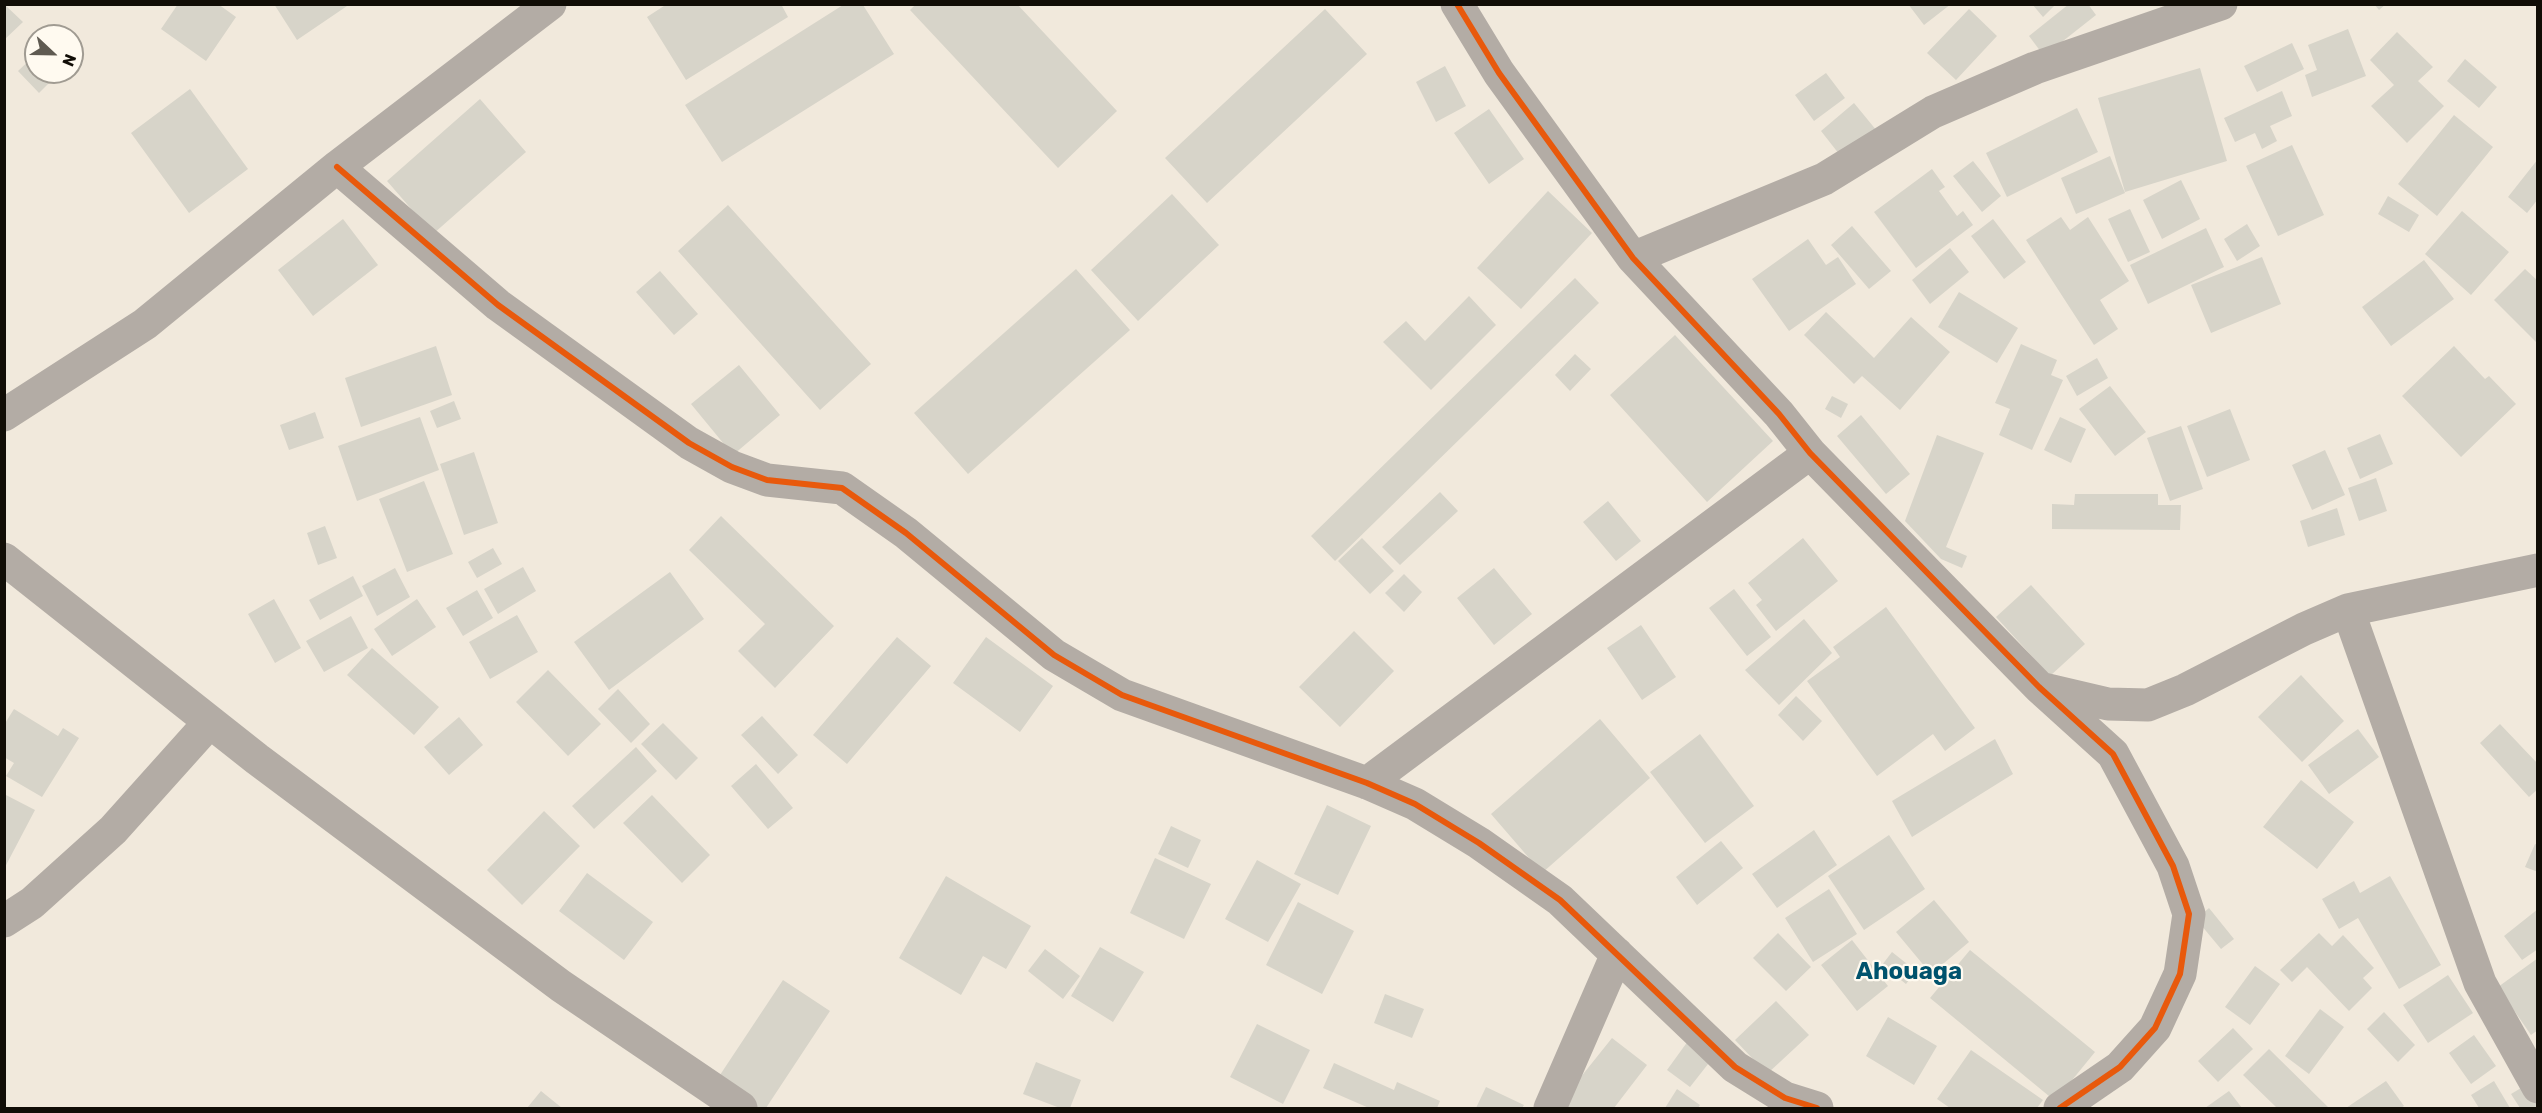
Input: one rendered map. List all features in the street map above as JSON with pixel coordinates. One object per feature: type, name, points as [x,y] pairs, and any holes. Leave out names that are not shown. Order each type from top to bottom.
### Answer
[{"type":"street","points":[[4,415],[145,324],[337,167],[550,4]]},
{"type":"street","points":[[1457,4],[1499,73],[1634,258],[1779,414],[1810,453],[2039,687],[2113,754],[2173,866],[2189,914],[2180,974],[2155,1028],[2120,1066],[2060,1108]]},
{"type":"street","points":[[1634,258],[1824,179],[1933,112],[1953,103],[2035,68],[2221,4]]},
{"type":"street","points":[[337,167],[498,305],[689,443],[732,467],[767,480],[842,488],[906,533],[1054,655],[1122,695],[1367,783],[1415,804],[1479,843],[1560,900],[1735,1067],[1785,1098],[1817,1108]]},
{"type":"street","points":[[1367,783],[1810,453]]},
{"type":"street","points":[[4,560],[209,723],[561,986],[741,1108]]},
{"type":"street","points":[[2039,687],[2108,704],[2148,705],[2186,690],[2304,629],[2348,610],[2538,570]]},
{"type":"street","points":[[2348,610],[2480,983],[2538,1087]]},
{"type":"street","points":[[4,921],[32,903],[113,830],[209,723]]},
{"type":"street","points":[[1550,1108],[1617,954]]},
{"type":"building","points":[[4,4],[23,22],[4,40]]},
{"type":"building","points":[[178,4],[218,4],[236,17],[206,61],[161,29]]},
{"type":"building","points":[[274,4],[350,4],[297,40]]},
{"type":"building","points":[[667,4],[781,4],[788,17],[686,80],[647,17]]},
{"type":"building","points":[[916,4],[1017,4],[1117,111],[1058,168],[910,10]]},
{"type":"building","points":[[1908,4],[1951,4],[1924,25]]},
{"type":"building","points":[[2032,4],[2056,4],[2043,17]]},
{"type":"building","points":[[2069,4],[2088,4],[2096,15],[2044,56],[2029,36]]},
{"type":"building","points":[[2374,4],[2386,4],[2379,10]]},
{"type":"building","points":[[843,5],[863,5],[894,54],[722,162],[685,105]]},
{"type":"building","points":[[1325,9],[1367,54],[1207,203],[1165,158]]},
{"type":"building","points":[[1969,9],[1997,36],[1956,80],[1927,53]]},
{"type":"building","points":[[2348,29],[2366,76],[2312,97],[2305,75],[2317,70],[2308,45]]},
{"type":"building","points":[[2397,32],[2433,67],[2418,81],[2444,106],[2407,143],[2371,106],[2394,85],[2370,60]]},
{"type":"building","points":[[2292,43],[2304,69],[2257,92],[2244,66]]},
{"type":"building","points":[[2465,59],[2497,87],[2479,108],[2447,81]]},
{"type":"building","points":[[24,65],[24,77],[18,71]]},
{"type":"building","points":[[1445,66],[1466,106],[1436,122],[1416,82]]},
{"type":"building","points":[[2200,68],[2227,161],[2125,192],[2098,98]]},
{"type":"building","points":[[1826,73],[1845,98],[1814,121],[1795,95]]},
{"type":"building","points":[[30,84],[48,84],[39,93]]},
{"type":"building","points":[[190,89],[248,169],[189,213],[131,133]]},
{"type":"building","points":[[2282,91],[2292,116],[2270,126],[2277,141],[2262,149],[2255,133],[2235,142],[2224,118]]},
{"type":"building","points":[[480,99],[526,152],[433,234],[387,181]]},
{"type":"building","points":[[1854,103],[1877,131],[1843,159],[1821,131]]},
{"type":"building","points":[[2077,108],[2098,152],[2007,197],[1986,153]]},
{"type":"building","points":[[1489,109],[1524,159],[1489,184],[1454,133]]},
{"type":"building","points":[[2454,115],[2493,147],[2437,216],[2398,184]]},
{"type":"building","points":[[2292,145],[2324,215],[2278,236],[2246,166]]},
{"type":"building","points":[[2110,156],[2125,193],[2076,214],[2061,178]]},
{"type":"building","points":[[2538,159],[2538,199],[2527,213],[2508,197]]},
{"type":"building","points":[[1973,161],[2001,196],[1982,212],[1953,176]]},
{"type":"building","points":[[1932,169],[1945,187],[1939,191],[1957,216],[1963,211],[1973,225],[1916,268],[1874,212]]},
{"type":"building","points":[[2181,180],[2200,219],[2162,239],[2143,200]]},
{"type":"building","points":[[1548,191],[1592,233],[1521,309],[1477,268]]},
{"type":"building","points":[[1172,194],[1219,245],[1138,321],[1091,270]]},
{"type":"building","points":[[2388,196],[2419,215],[2409,232],[2378,214]]},
{"type":"building","points":[[728,205],[871,364],[820,410],[678,251]]},
{"type":"building","points":[[2130,209],[2150,252],[2128,262],[2108,219]]},
{"type":"building","points":[[2462,211],[2509,252],[2471,295],[2425,254]]},
{"type":"building","points":[[2061,217],[2070,230],[2088,217],[2129,281],[2100,300],[2118,329],[2094,345],[2026,240]]},
{"type":"building","points":[[343,219],[378,265],[313,316],[278,270]]},
{"type":"building","points":[[1993,219],[2026,262],[2004,279],[1971,236]]},
{"type":"building","points":[[2247,224],[2260,246],[2237,261],[2224,239]]},
{"type":"building","points":[[1852,226],[1891,271],[1869,289],[1831,245]]},
{"type":"building","points":[[2206,228],[2224,267],[2148,304],[2130,265]]},
{"type":"building","points":[[1808,239],[1826,265],[1838,257],[1856,284],[1789,331],[1752,279]]},
{"type":"building","points":[[1950,248],[1969,272],[1930,304],[1912,280]]},
{"type":"building","points":[[2262,257],[2281,304],[2211,333],[2191,285]]},
{"type":"building","points":[[2424,260],[2454,299],[2391,346],[2362,307]]},
{"type":"building","points":[[1076,269],[1130,330],[968,474],[914,413]]},
{"type":"building","points":[[2525,269],[2538,281],[2536,342],[2494,300]]},
{"type":"building","points":[[660,271],[698,314],[674,335],[636,292]]},
{"type":"building","points":[[1575,278],[1599,303],[1335,561],[1311,536]]},
{"type":"building","points":[[1959,292],[2018,328],[1997,363],[1938,327]]},
{"type":"building","points":[[1469,296],[1496,325],[1431,390],[1383,342],[1406,321],[1425,341]]},
{"type":"building","points":[[1826,312],[1874,358],[1911,317],[1950,352],[1900,410],[1862,376],[1854,384],[1804,335]]},
{"type":"building","points":[[1675,335],[1773,441],[1707,502],[1610,395]]},
{"type":"building","points":[[2021,344],[2057,360],[2051,375],[2063,380],[2032,450],[1999,435],[2010,409],[1995,403]]},
{"type":"building","points":[[436,346],[452,395],[361,427],[345,378]]},
{"type":"building","points":[[2454,346],[2485,379],[2489,376],[2516,404],[2461,457],[2402,396]]},
{"type":"building","points":[[1575,354],[1591,369],[1570,391],[1555,375]]},
{"type":"building","points":[[2097,358],[2108,378],[2077,396],[2066,376]]},
{"type":"building","points":[[739,365],[780,415],[733,455],[691,404]]},
{"type":"building","points":[[2110,386],[2146,432],[2115,456],[2079,409]]},
{"type":"building","points":[[1832,396],[1848,404],[1841,418],[1825,409]]},
{"type":"building","points":[[454,401],[461,419],[437,428],[430,411]]},
{"type":"building","points":[[2230,409],[2250,460],[2207,477],[2187,426]]},
{"type":"building","points":[[315,412],[324,438],[289,450],[280,425]]},
{"type":"building","points":[[1861,415],[1910,474],[1886,494],[1837,436]]},
{"type":"building","points":[[420,417],[439,470],[357,501],[338,446]]},
{"type":"building","points":[[2060,417],[2086,429],[2071,463],[2044,450]]},
{"type":"building","points":[[2181,426],[2203,489],[2170,501],[2147,438]]},
{"type":"building","points":[[2380,434],[2393,464],[2360,479],[2347,448]]},
{"type":"building","points":[[1937,435],[1984,453],[1946,547],[1967,556],[1962,568],[1941,559],[1905,521]]},
{"type":"building","points":[[2325,450],[2345,495],[2312,510],[2292,465]]},
{"type":"building","points":[[474,452],[498,523],[464,535],[440,464]]},
{"type":"building","points":[[2376,478],[2387,511],[2359,521],[2348,488]]},
{"type":"building","points":[[424,481],[453,554],[407,572],[379,499]]},
{"type":"building","points":[[1440,492],[1458,511],[1400,565],[1382,547]]},
{"type":"building","points":[[2075,494],[2158,494],[2158,505],[2181,505],[2180,530],[2052,529],[2052,504],[2074,505]]},
{"type":"building","points":[[1608,501],[1641,541],[1616,561],[1583,522]]},
{"type":"building","points":[[2337,508],[2345,535],[2308,547],[2300,521]]},
{"type":"building","points":[[721,516],[834,626],[775,688],[738,651],[765,624],[689,550]]},
{"type":"building","points":[[325,526],[337,558],[318,565],[307,533]]},
{"type":"building","points":[[1362,538],[1394,571],[1370,594],[1338,561]]},
{"type":"building","points":[[1803,538],[1838,581],[1776,631],[1756,605],[1762,600],[1748,583]]},
{"type":"building","points":[[493,548],[502,564],[477,578],[468,562]]},
{"type":"building","points":[[523,567],[536,591],[498,614],[484,589]]},
{"type":"building","points":[[395,568],[410,597],[377,616],[362,586]]},
{"type":"building","points":[[1494,568],[1532,614],[1494,645],[1457,598]]},
{"type":"building","points":[[670,572],[704,619],[609,690],[574,642]]},
{"type":"building","points":[[1404,574],[1422,592],[1404,612],[1385,593]]},
{"type":"building","points":[[353,576],[363,596],[320,620],[309,600]]},
{"type":"building","points":[[2031,585],[2085,644],[2050,676],[1996,617]]},
{"type":"building","points":[[1734,589],[1771,637],[1747,656],[1709,608]]},
{"type":"building","points":[[477,590],[493,618],[463,636],[446,608]]},
{"type":"building","points":[[274,599],[301,648],[275,663],[248,614]]},
{"type":"building","points":[[417,599],[436,627],[392,656],[374,629]]},
{"type":"building","points":[[1886,607],[1975,728],[1945,751],[1933,734],[1877,776],[1807,681],[1840,657],[1833,647]]},
{"type":"building","points":[[517,615],[538,652],[490,679],[469,642]]},
{"type":"building","points":[[351,616],[368,648],[324,672],[306,641]]},
{"type":"building","points":[[1804,619],[1832,653],[1779,705],[1745,670]]},
{"type":"building","points":[[1641,625],[1676,677],[1642,700],[1607,648]]},
{"type":"building","points":[[1354,631],[1394,671],[1340,727],[1299,687]]},
{"type":"building","points":[[897,637],[931,666],[847,764],[813,735]]},
{"type":"building","points":[[986,637],[1053,686],[1020,732],[953,683]]},
{"type":"building","points":[[372,648],[439,707],[414,735],[347,675]]},
{"type":"building","points":[[548,670],[601,724],[568,756],[516,702]]},
{"type":"building","points":[[2301,675],[2344,721],[2302,762],[2258,717]]},
{"type":"building","points":[[618,689],[650,724],[631,743],[598,709]]},
{"type":"building","points":[[1796,696],[1822,721],[1803,741],[1778,715]]},
{"type":"building","points":[[14,709],[58,736],[63,728],[79,738],[42,797],[6,776],[14,763],[4,757],[4,725]]},
{"type":"building","points":[[762,716],[798,755],[778,774],[741,735]]},
{"type":"building","points":[[459,717],[483,745],[449,775],[424,747]]},
{"type":"building","points":[[1600,719],[1650,778],[1542,873],[1491,814]]},
{"type":"building","points":[[663,723],[698,758],[676,780],[641,744]]},
{"type":"building","points":[[2500,724],[2538,764],[2538,789],[2529,797],[2480,743]]},
{"type":"building","points":[[2358,729],[2379,757],[2329,794],[2308,765]]},
{"type":"building","points":[[1700,734],[1754,806],[1705,843],[1650,772]]},
{"type":"building","points":[[1995,739],[2013,774],[1912,837],[1892,801]]},
{"type":"building","points":[[636,747],[657,771],[594,829],[572,806]]},
{"type":"building","points":[[756,764],[793,808],[768,829],[731,786]]},
{"type":"building","points":[[2301,780],[2354,822],[2317,869],[2263,827]]},
{"type":"building","points":[[4,794],[35,810],[4,869]]},
{"type":"building","points":[[652,795],[710,855],[682,883],[623,823]]},
{"type":"building","points":[[1327,805],[1371,826],[1338,895],[1294,874]]},
{"type":"building","points":[[544,811],[580,846],[522,905],[487,870]]},
{"type":"building","points":[[1171,826],[1201,840],[1188,868],[1158,854]]},
{"type":"building","points":[[1814,830],[1837,865],[1777,908],[1752,874]]},
{"type":"building","points":[[1889,835],[1925,889],[1864,930],[1828,876]]},
{"type":"building","points":[[1721,841],[1743,868],[1697,905],[1676,877]]},
{"type":"building","points":[[2535,844],[2538,845],[2538,872],[2525,867]]},
{"type":"building","points":[[1155,858],[1211,884],[1184,939],[1130,913]]},
{"type":"building","points":[[1257,860],[1301,884],[1268,942],[1225,919]]},
{"type":"building","points":[[587,873],[653,922],[624,960],[559,911]]},
{"type":"building","points":[[946,876],[1031,926],[1006,969],[983,956],[961,995],[899,958]]},
{"type":"building","points":[[2390,876],[2441,965],[2399,989],[2358,918],[2339,929],[2322,899],[2354,881],[2360,893]]},
{"type":"building","points":[[1829,889],[1857,934],[1813,962],[1785,918]]},
{"type":"building","points":[[1934,900],[1969,942],[1931,974],[1896,932]]},
{"type":"building","points":[[1298,902],[1354,931],[1322,994],[1266,965]]},
{"type":"building","points":[[2209,908],[2234,939],[2221,949],[2196,919]]},
{"type":"building","points":[[2538,909],[2538,949],[2522,960],[2504,936]]},
{"type":"building","points":[[1778,933],[1811,967],[1786,991],[1753,958]]},
{"type":"building","points":[[2319,933],[2332,946],[2343,935],[2374,968],[2363,978],[2372,988],[2349,1011],[2307,967],[2292,982],[2280,970]]},
{"type":"building","points":[[1852,940],[1888,986],[1857,1011],[1821,965]]},
{"type":"building","points":[[1100,947],[1144,972],[1113,1022],[1071,996]]},
{"type":"building","points":[[1045,949],[1080,976],[1063,999],[1028,971]]},
{"type":"building","points":[[1970,950],[2095,1052],[2055,1101],[1930,998]]},
{"type":"building","points":[[1892,952],[1916,971],[1906,984],[1882,965]]},
{"type":"building","points":[[2538,958],[2538,1030],[2531,1035],[2498,987]]},
{"type":"building","points":[[2255,966],[2280,984],[2250,1025],[2225,1007]]},
{"type":"building","points":[[2448,975],[2473,1013],[2428,1043],[2403,1005]]},
{"type":"building","points":[[783,980],[830,1011],[766,1108],[757,1108],[716,1081]]},
{"type":"building","points":[[1385,994],[1424,1009],[1412,1038],[1374,1023]]},
{"type":"building","points":[[1776,1001],[1809,1035],[1767,1074],[1735,1040]]},
{"type":"building","points":[[2320,1009],[2344,1027],[2309,1074],[2285,1056]]},
{"type":"building","points":[[2384,1012],[2415,1045],[2398,1062],[2367,1029]]},
{"type":"building","points":[[1888,1017],[1937,1046],[1914,1085],[1866,1056]]},
{"type":"building","points":[[1257,1024],[1310,1050],[1283,1104],[1230,1077]]},
{"type":"building","points":[[2233,1028],[2253,1049],[2218,1082],[2198,1061]]},
{"type":"building","points":[[2474,1035],[2496,1066],[2471,1084],[2449,1053]]},
{"type":"building","points":[[1612,1038],[1647,1065],[1614,1108],[1556,1108]]},
{"type":"building","points":[[1688,1041],[1712,1059],[1690,1087],[1667,1070]]},
{"type":"building","points":[[2269,1049],[2329,1108],[2277,1108],[2243,1075]]},
{"type":"building","points":[[1971,1050],[2043,1100],[2037,1108],[1950,1108],[1937,1099]]},
{"type":"building","points":[[1036,1062],[1081,1080],[1070,1108],[1060,1108],[1023,1094]]},
{"type":"building","points":[[1334,1063],[1394,1090],[1397,1082],[1440,1101],[1437,1108],[1369,1108],[1323,1088]]},
{"type":"building","points":[[2386,1081],[2404,1106],[2401,1108],[2346,1108]]},
{"type":"building","points":[[2494,1081],[2510,1108],[2479,1108],[2471,1095]]},
{"type":"building","points":[[2531,1082],[2538,1093],[2538,1108],[2520,1108],[2511,1094]]},
{"type":"building","points":[[1486,1087],[1524,1105],[1522,1108],[1476,1108]]},
{"type":"building","points":[[1677,1089],[1700,1105],[1698,1108],[1665,1108]]},
{"type":"building","points":[[541,1091],[562,1108],[527,1108]]},
{"type":"building","points":[[2229,1091],[2242,1108],[2205,1108]]},
{"type":"cycle path","points":[[1457,4],[1499,73],[1633,258],[1779,414],[1810,453],[2039,687],[2113,754],[2173,866],[2189,914],[2180,974],[2155,1028],[2120,1067],[2060,1108]]},
{"type":"cycle path","points":[[337,167],[498,305],[689,443],[732,467],[767,480],[842,488],[906,533],[1054,655],[1122,695],[1367,783],[1415,804],[1479,843],[1560,900],[1735,1067],[1785,1098],[1817,1108]]},
{"type":"district","name":"Ahouaga","points":[[1909,972]]}]
